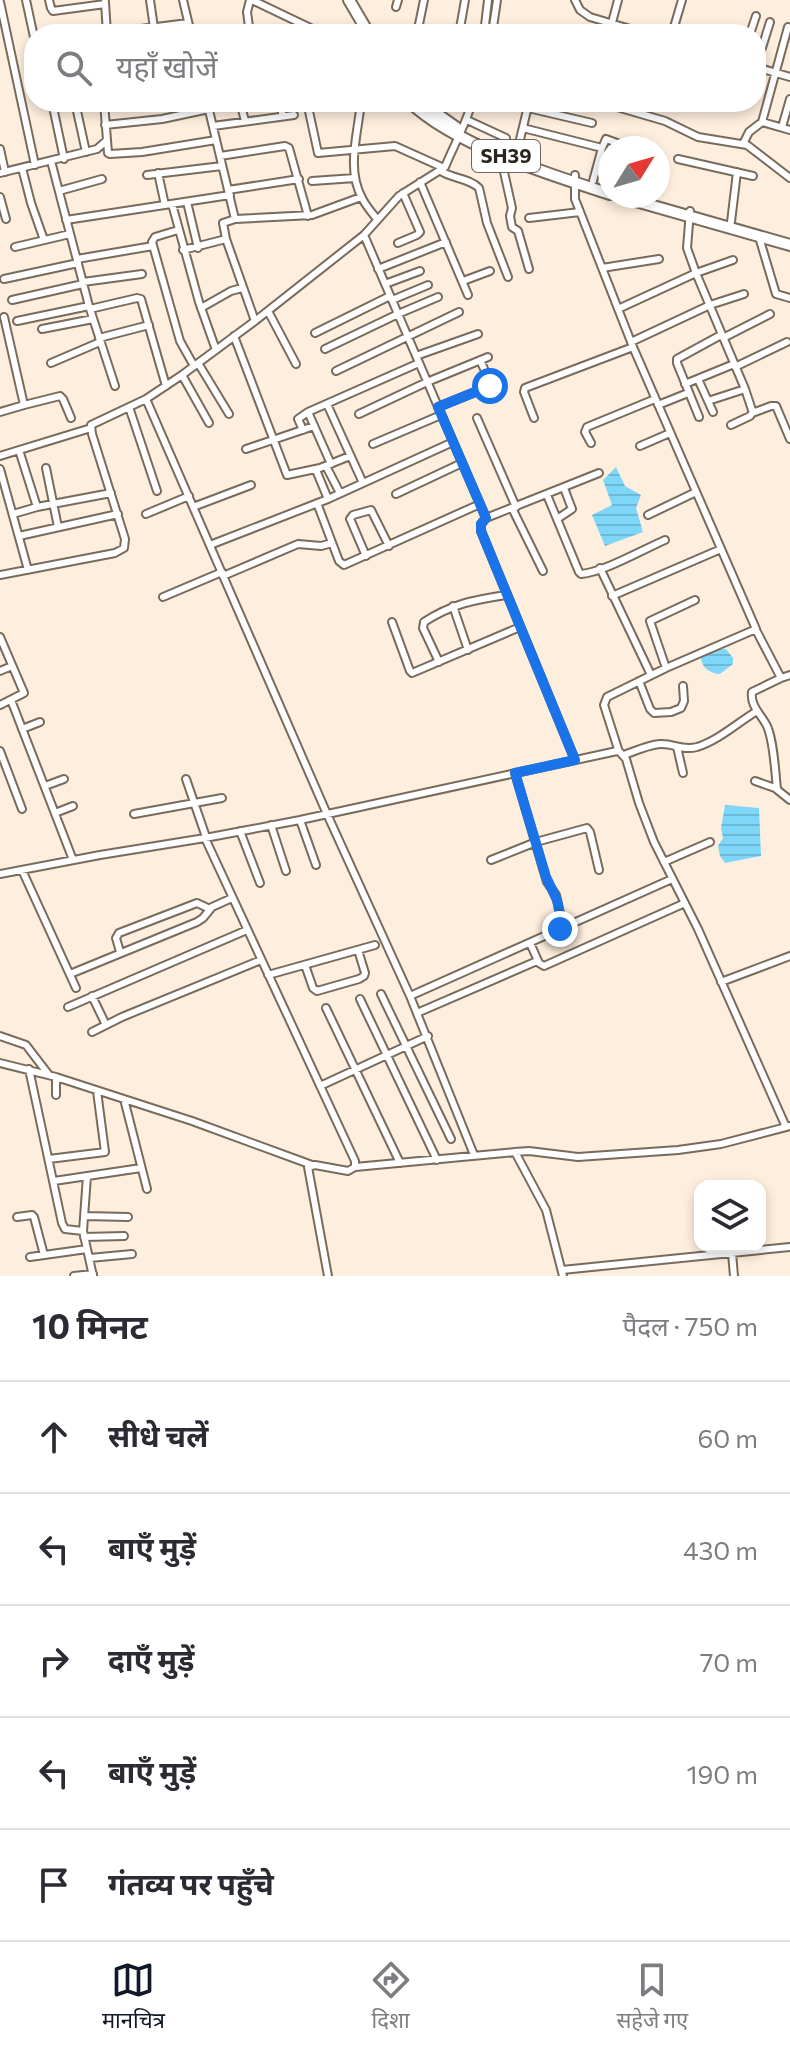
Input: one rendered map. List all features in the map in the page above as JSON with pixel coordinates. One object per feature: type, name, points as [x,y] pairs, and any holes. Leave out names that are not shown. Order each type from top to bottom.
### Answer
[{"type":"main road","points":[[343,0],[356,24]]},
{"type":"main road","points":[[349,0],[363,24]]},
{"type":"main road","name":"SH39","points":[[422,112],[433,121],[512,157],[598,189]]},
{"type":"main road","name":"SH39","points":[[433,112],[459,133]]},
{"type":"main road","name":"SH39","points":[[574,178],[598,183]]},
{"type":"main road","points":[[669,208],[790,245]]},
{"type":"main road","points":[[690,214],[790,239]]},
{"type":"street","points":[[26,0],[31,24]]},
{"type":"street","points":[[49,0],[53,11],[105,2],[105,24]]},
{"type":"street","points":[[150,0],[153,24]]},
{"type":"street","points":[[181,24],[188,23],[183,0]]},
{"type":"street","points":[[249,24],[247,12],[251,0],[304,24]]},
{"type":"street","points":[[419,24],[424,0]]},
{"type":"street","points":[[461,24],[465,0]]},
{"type":"street","points":[[476,0],[488,1],[485,24]]},
{"type":"street","points":[[493,24],[497,0]]},
{"type":"street","points":[[575,0],[583,14],[612,24],[618,0]]},
{"type":"street","points":[[675,24],[682,0]]},
{"type":"street","points":[[0,2],[35,165]]},
{"type":"street","points":[[753,24],[756,16]]},
{"type":"street","points":[[766,35],[770,22]]},
{"type":"street","points":[[766,107],[788,27]]},
{"type":"street","points":[[0,45],[9,43]]},
{"type":"street","points":[[766,70],[790,77]]},
{"type":"street","points":[[782,127],[790,99]]},
{"type":"street","points":[[54,112],[64,159]]},
{"type":"street","points":[[77,112],[86,152]]},
{"type":"street","points":[[104,112],[110,154],[216,140]]},
{"type":"street","points":[[105,125],[162,119],[187,112]]},
{"type":"street","points":[[210,112],[235,219]]},
{"type":"street","points":[[243,112],[245,121]]},
{"type":"street","points":[[282,112],[283,116]]},
{"type":"street","points":[[309,112],[318,153],[395,146],[442,169],[451,177],[475,184],[479,188],[487,223],[508,277]]},
{"type":"street","points":[[360,112],[355,178],[361,197],[377,219]]},
{"type":"street","points":[[0,575],[124,548],[125,539],[91,428],[94,422],[146,399],[182,375],[364,235],[403,193],[442,169],[469,112]]},
{"type":"street","points":[[527,112],[504,172],[512,208],[512,227],[518,231],[529,269]]},
{"type":"street","points":[[554,112],[592,123]]},
{"type":"street","points":[[634,112],[665,121],[698,137],[753,148],[790,178]]},
{"type":"street","points":[[743,144],[749,132],[762,122],[765,112]]},
{"type":"street","points":[[213,126],[294,115]]},
{"type":"street","points":[[467,120],[506,138]]},
{"type":"street","points":[[762,122],[790,130]]},
{"type":"street","points":[[523,128],[598,147]]},
{"type":"street","points":[[0,149],[2,172],[99,149],[106,140]]},
{"type":"street","points":[[220,156],[288,147],[308,216]]},
{"type":"street","points":[[678,159],[753,176]]},
{"type":"street","points":[[51,161],[89,308],[115,386]]},
{"type":"street","points":[[593,181],[598,163]]},
{"type":"street","points":[[147,175],[222,166]]},
{"type":"street","points":[[22,168],[44,240]]},
{"type":"street","points":[[731,222],[737,172]]},
{"type":"street","points":[[158,173],[216,350]]},
{"type":"street","points":[[312,181],[355,178]]},
{"type":"street","points":[[574,178],[574,193],[580,212],[632,345],[756,630],[781,678]]},
{"type":"street","points":[[59,191],[102,179]]},
{"type":"street","points":[[66,220],[187,202],[299,179]]},
{"type":"street","points":[[420,182],[468,295]]},
{"type":"street","points":[[398,243],[420,232],[403,193]]},
{"type":"street","points":[[0,197],[6,219]]},
{"type":"street","points":[[255,321],[223,223],[235,219],[308,216],[361,197]]},
{"type":"street","points":[[187,202],[198,248]]},
{"type":"street","points":[[529,218],[580,212]]},
{"type":"street","points":[[690,214],[687,248],[753,412]]},
{"type":"street","points":[[178,230],[155,237],[152,239],[153,246],[180,341],[229,414]]},
{"type":"street","points":[[15,247],[70,234]]},
{"type":"street","points":[[364,235],[486,518]]},
{"type":"street","points":[[759,237],[776,294],[790,298]]},
{"type":"street","points":[[183,250],[226,239]]},
{"type":"street","points":[[378,269],[446,242]]},
{"type":"street","points":[[4,279],[153,246]]},
{"type":"street","points":[[602,268],[659,259]]},
{"type":"street","points":[[618,309],[696,273],[733,260]]},
{"type":"street","points":[[385,284],[420,271]]},
{"type":"street","points":[[463,281],[490,271]]},
{"type":"street","points":[[12,300],[83,283],[142,274]]},
{"type":"street","points":[[315,333],[391,298],[428,285]]},
{"type":"street","points":[[201,308],[242,288]]},
{"type":"street","points":[[534,418],[525,388],[632,345],[710,305],[744,294]]},
{"type":"street","points":[[325,349],[438,297]]},
{"type":"street","points":[[17,321],[139,298],[143,302],[166,386]]},
{"type":"street","points":[[268,311],[296,364]]},
{"type":"street","points":[[336,371],[459,312]]},
{"type":"street","points":[[699,417],[677,359],[770,314]]},
{"type":"street","points":[[4,317],[24,405]]},
{"type":"street","points":[[42,329],[93,319]]},
{"type":"street","points":[[51,363],[99,340],[149,325]]},
{"type":"street","points":[[416,356],[478,334]]},
{"type":"street","points":[[234,336],[287,475],[316,470],[350,456]]},
{"type":"street","points":[[685,384],[787,342]]},
{"type":"street","points":[[359,414],[488,357]]},
{"type":"street","points":[[438,407],[490,386],[480,360]]},
{"type":"street","points":[[303,430],[298,419],[300,416],[419,363]]},
{"type":"street","points":[[182,375],[209,423]]},
{"type":"street","points":[[698,379],[713,412]]},
{"type":"street","points":[[708,401],[745,389]]},
{"type":"street","points":[[591,443],[585,432],[587,427],[688,393]]},
{"type":"street","points":[[0,412],[60,396],[71,418]]},
{"type":"street","points":[[146,399],[327,814],[428,1036],[474,1155]]},
{"type":"street","points":[[327,404],[363,483]]},
{"type":"street","points":[[731,425],[753,412],[776,406],[790,439]]},
{"type":"street","points":[[129,407],[157,491]]},
{"type":"street","points":[[308,412],[340,493]]},
{"type":"street","points":[[373,444],[441,415]]},
{"type":"street","points":[[477,418],[543,571]]},
{"type":"street","points":[[246,449],[314,426]]},
{"type":"street","points":[[0,456],[91,428]]},
{"type":"street","points":[[640,446],[670,433]]},
{"type":"street","points":[[210,545],[328,499],[453,442]]},
{"type":"street","points":[[19,450],[37,507]]},
{"type":"street","points":[[396,494],[462,463]]},
{"type":"street","points":[[46,468],[58,527]]},
{"type":"street","points":[[0,469],[28,570]]},
{"type":"street","points":[[316,470],[328,499]]},
{"type":"street","points":[[575,760],[506,595],[481,524],[486,518],[599,473]]},
{"type":"street","points":[[193,507],[251,485]]},
{"type":"street","points":[[557,519],[572,509],[564,488]]},
{"type":"street","points":[[648,515],[696,492]]},
{"type":"street","points":[[13,514],[111,493]]},
{"type":"street","points":[[547,495],[579,572],[584,574],[665,540]]},
{"type":"street","points":[[146,514],[189,496]]},
{"type":"street","points":[[317,503],[339,561],[344,565],[480,504]]},
{"type":"street","points":[[366,556],[350,519],[353,515],[371,510],[389,546]]},
{"type":"street","points":[[19,536],[118,514]]},
{"type":"street","points":[[163,597],[298,544],[321,546],[332,543]]},
{"type":"street","points":[[612,596],[721,549]]},
{"type":"street","points":[[600,568],[651,675]]},
{"type":"street","points":[[439,662],[422,624],[453,606],[506,595]]},
{"type":"street","points":[[666,668],[650,621],[695,600]]},
{"type":"street","points":[[453,606],[468,650]]},
{"type":"street","points":[[392,622],[414,673],[520,627]]},
{"type":"street","points":[[0,1063],[29,1069],[192,1121],[312,1165],[348,1171],[355,1167],[529,1151],[578,1157],[664,1151],[721,1144],[788,1127],[645,822],[604,705],[609,695],[756,630]]},
{"type":"street","points":[[0,637],[24,693],[0,705]]},
{"type":"street","points":[[0,671],[12,666]]},
{"type":"street","points":[[777,789],[768,729],[753,704],[751,694],[790,675]]},
{"type":"street","points":[[639,681],[654,713],[681,708],[683,686]]},
{"type":"street","points":[[11,700],[73,860]]},
{"type":"street","points":[[1,872],[300,820],[656,744],[669,744],[682,749],[696,747],[757,711]]},
{"type":"street","points":[[22,729],[40,722]]},
{"type":"street","points":[[677,747],[683,773]]},
{"type":"street","points":[[0,751],[4,772],[22,809]]},
{"type":"street","points":[[515,773],[547,882],[557,900],[563,928]]},
{"type":"street","points":[[45,786],[64,779]]},
{"type":"street","points":[[186,779],[232,898],[355,1161],[355,1167]]},
{"type":"street","points":[[755,781],[777,789],[790,800]]},
{"type":"street","points":[[134,814],[222,798]]},
{"type":"street","points":[[55,813],[73,806]]},
{"type":"street","points":[[300,820],[316,865]]},
{"type":"street","points":[[271,825],[286,871]]},
{"type":"street","points":[[491,860],[536,842],[587,828],[599,870]]},
{"type":"street","points":[[240,831],[260,883]]},
{"type":"street","points":[[664,862],[710,842]]},
{"type":"street","points":[[22,870],[76,988]]},
{"type":"street","points":[[410,996],[672,879]]},
{"type":"street","points":[[70,974],[197,922],[210,909],[232,898]]},
{"type":"street","points":[[120,952],[116,938],[119,933],[197,903],[210,909]]},
{"type":"street","points":[[530,943],[537,961],[548,965],[685,903]]},
{"type":"street","points":[[68,1007],[247,930]]},
{"type":"street","points":[[268,975],[375,945]]},
{"type":"street","points":[[305,965],[317,991],[364,976],[358,950]]},
{"type":"street","points":[[721,982],[790,956]]},
{"type":"street","points":[[92,1032],[261,960]]},
{"type":"street","points":[[417,1013],[537,961]]},
{"type":"street","points":[[381,994],[451,1139]]},
{"type":"street","points":[[92,996],[106,1025]]},
{"type":"street","points":[[360,999],[437,1160]]},
{"type":"street","points":[[326,1008],[400,1163]]},
{"type":"street","points":[[0,1036],[26,1045],[52,1076],[56,1095]]},
{"type":"street","points":[[320,1086],[428,1036]]},
{"type":"street","points":[[29,1069],[63,1227],[84,1234],[124,1236]]},
{"type":"street","points":[[49,1159],[105,1151],[97,1091]]},
{"type":"street","points":[[124,1099],[147,1189]]},
{"type":"street","points":[[515,1152],[546,1210],[563,1273],[790,1247]]},
{"type":"street","points":[[312,1165],[308,1170],[328,1276]]},
{"type":"street","points":[[54,1181],[141,1168]]},
{"type":"street","points":[[74,1276],[93,1275],[84,1234],[87,1176]]},
{"type":"street","points":[[85,1216],[128,1217]]},
{"type":"street","points":[[17,1217],[34,1217],[44,1255]]},
{"type":"street","points":[[30,1257],[87,1249]]},
{"type":"street","points":[[732,1253],[734,1276]]},
{"type":"street","points":[[90,1258],[132,1254]]},
{"type":"water","points":[[616,467],[625,486],[641,495],[636,508],[643,532],[605,546],[592,515],[612,505],[603,480]]},
{"type":"water","points":[[712,649],[726,649],[733,658],[733,664],[720,674],[709,671],[702,663],[701,655]]},
{"type":"water","points":[[725,805],[759,808],[761,856],[725,863],[720,856],[718,846],[723,838],[721,828]]},
{"type":"route","points":[[490,386],[438,407],[486,518],[481,524],[481,531],[575,760],[515,773],[547,882],[556,895],[563,928],[560,929]]}]
